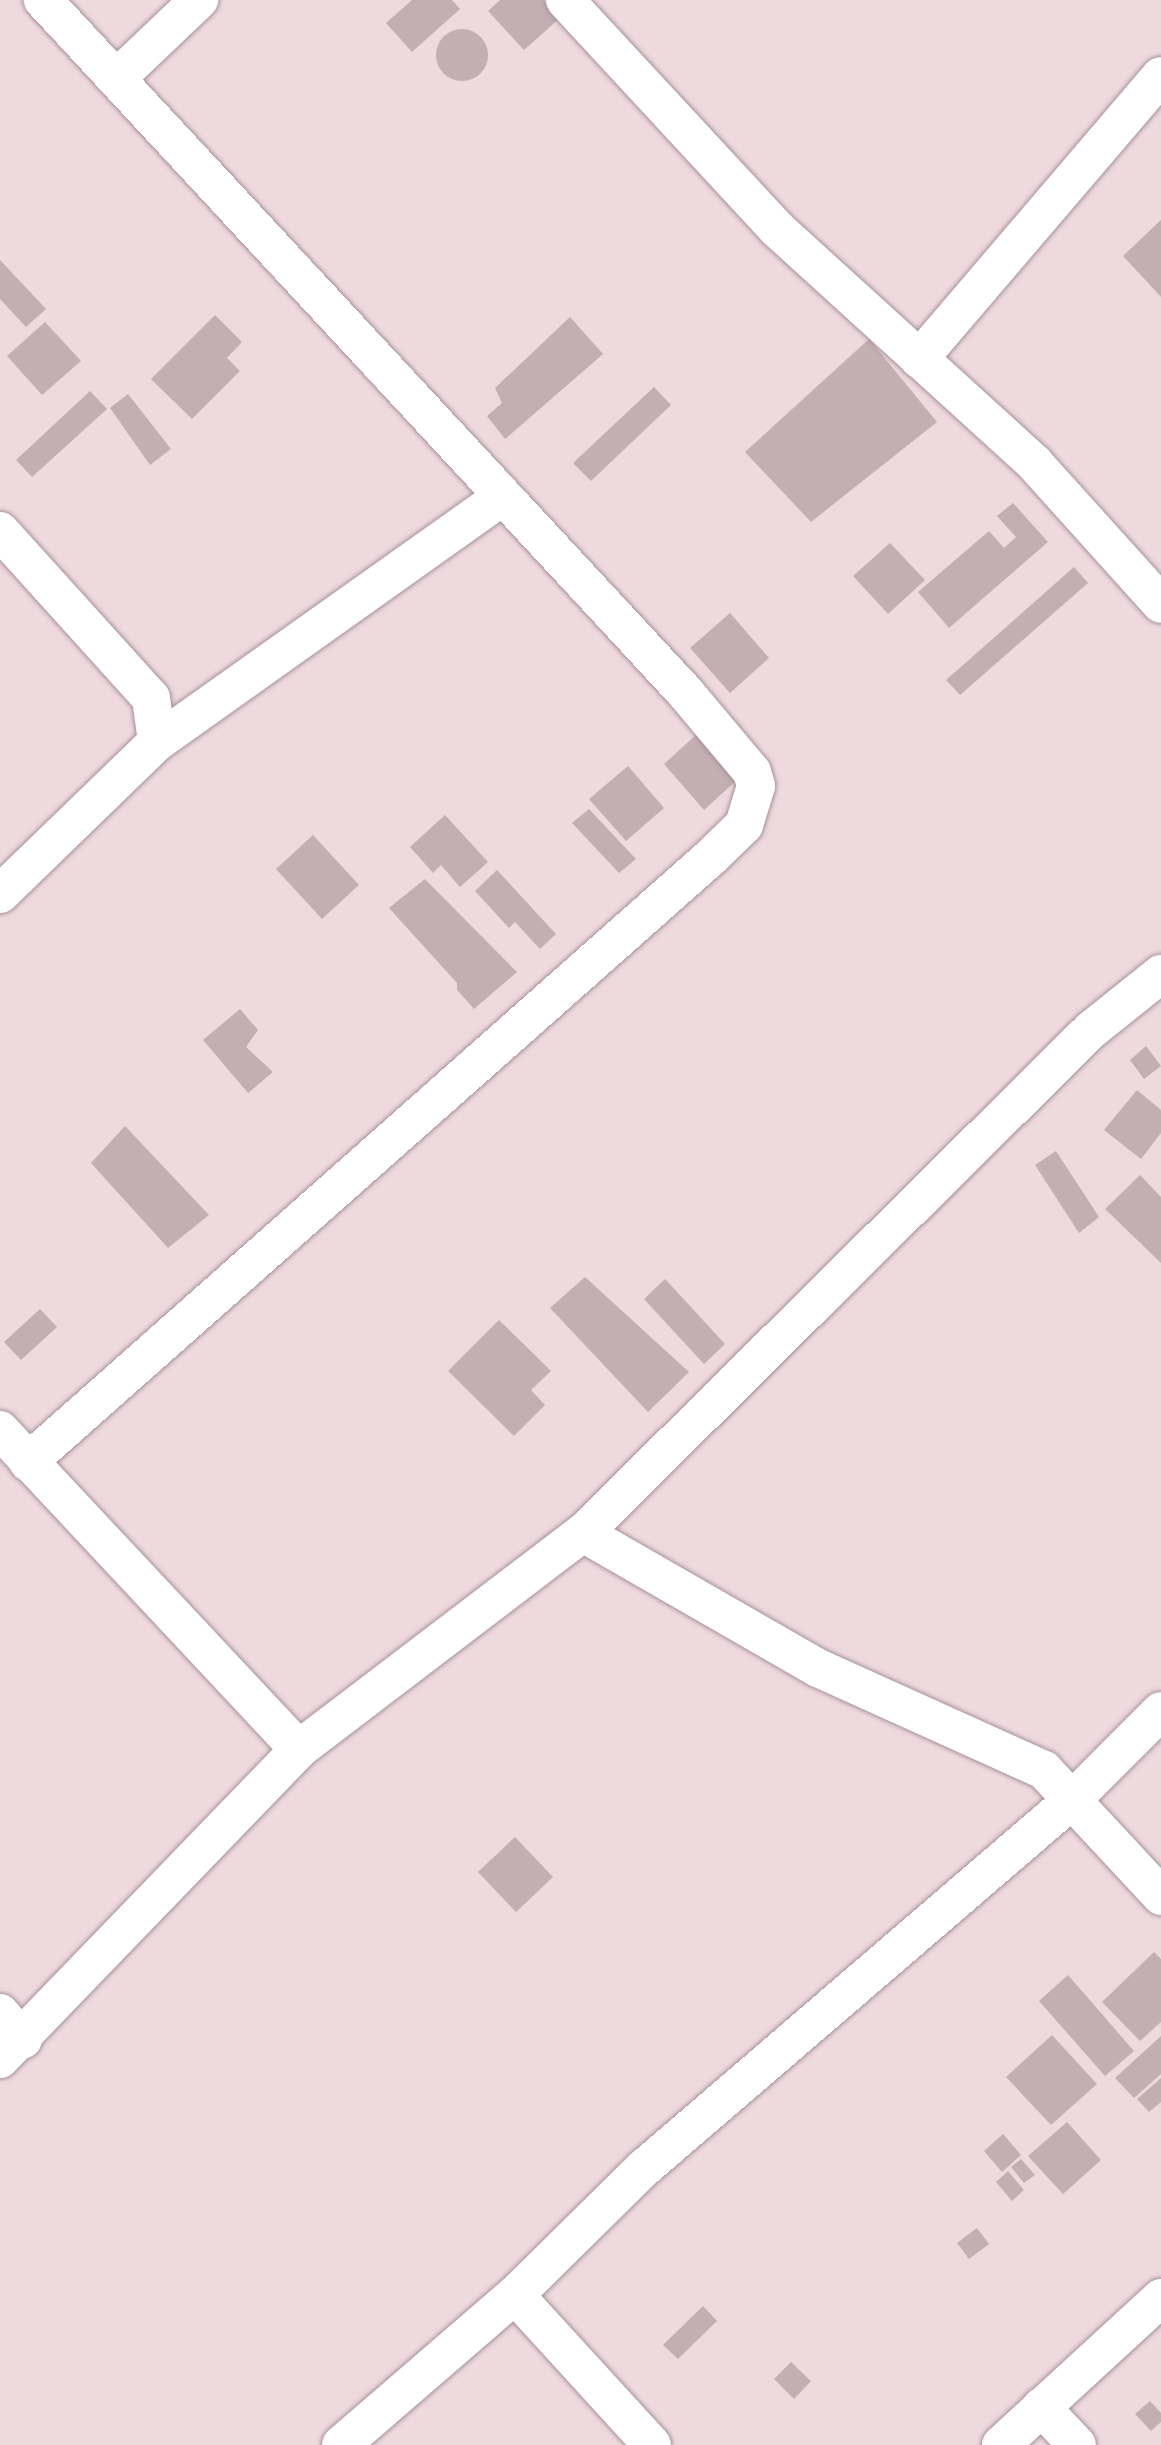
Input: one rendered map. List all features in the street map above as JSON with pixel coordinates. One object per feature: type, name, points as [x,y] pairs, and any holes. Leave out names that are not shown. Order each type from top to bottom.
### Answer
[{"type":"street","points":[[28,1462],[744,825],[754,800],[752,772],[684,691],[500,498],[43,0]]},
{"type":"street","points":[[116,79],[199,0]]},
{"type":"street","points":[[565,0],[776,228],[1035,464],[1161,604]]},
{"type":"street","points":[[919,359],[1161,76]]},
{"type":"street","points":[[0,894],[157,742],[500,498]]},
{"type":"street","points":[[0,531],[151,698],[157,742]]},
{"type":"street","points":[[8,2037],[299,1749],[583,1533],[1081,1040],[1161,974]]},
{"type":"street","points":[[0,1430],[299,1749]]},
{"type":"street","points":[[583,1533],[818,1668],[1014,1753],[1044,1770],[1161,1896]]},
{"type":"street","points":[[341,2445],[515,2295],[644,2168],[1071,1801],[1161,1711]]},
{"type":"street","points":[[515,2295],[652,2445]]},
{"type":"street","points":[[1001,2445],[1161,2298]]},
{"type":"street","points":[[1041,2407],[1077,2445]]},
{"type":"building","points":[[412,0],[452,0],[460,9],[412,52],[386,23]]},
{"type":"building","points":[[500,0],[543,0],[560,18],[524,50],[488,11]]},
{"type":"building","points":[[462,29],[481,36],[488,55],[481,74],[462,81],[443,74],[436,55],[443,36]]},
{"type":"building","points":[[1161,220],[1161,297],[1123,256]]},
{"type":"building","points":[[0,260],[46,309],[26,327],[0,299]]},
{"type":"building","points":[[215,315],[242,342],[227,358],[240,371],[192,419],[151,379]]},
{"type":"building","points":[[570,317],[603,354],[505,439],[487,416],[502,403],[495,388]]},
{"type":"building","points":[[45,322],[81,361],[42,395],[7,356]]},
{"type":"building","points":[[869,339],[937,422],[811,522],[745,452]]},
{"type":"building","points":[[654,387],[671,405],[591,481],[573,463]]},
{"type":"building","points":[[90,391],[107,409],[32,477],[16,460]]},
{"type":"building","points":[[128,394],[171,449],[150,465],[110,408]]},
{"type":"building","points":[[1013,503],[1048,542],[949,628],[918,592],[989,531],[1004,548],[1016,537],[997,516]]},
{"type":"building","points":[[890,543],[925,580],[888,614],[853,576]]},
{"type":"building","points":[[1074,567],[1088,583],[960,695],[946,680]]},
{"type":"building","points":[[730,613],[769,658],[730,693],[690,648]]},
{"type":"building","points":[[697,734],[737,780],[704,810],[664,764]]},
{"type":"building","points":[[628,766],[664,808],[626,841],[589,799]]},
{"type":"building","points":[[589,809],[636,859],[619,873],[572,823]]},
{"type":"building","points":[[445,815],[488,862],[460,887],[441,865],[433,873],[410,847]]},
{"type":"building","points":[[313,835],[359,885],[322,919],[276,869]]},
{"type":"building","points":[[497,870],[556,934],[540,949],[515,922],[509,928],[475,891]]},
{"type":"building","points":[[425,879],[517,972],[474,1009],[457,990],[457,983],[389,908]]},
{"type":"building","points":[[240,1009],[258,1030],[246,1047],[273,1072],[248,1093],[203,1040]]},
{"type":"building","points":[[1146,1046],[1161,1066],[1144,1079],[1130,1060]]},
{"type":"building","points":[[1137,1090],[1161,1110],[1161,1133],[1141,1159],[1104,1130]]},
{"type":"building","points":[[125,1126],[209,1215],[168,1248],[91,1163]]},
{"type":"building","points":[[1056,1151],[1099,1217],[1079,1233],[1035,1165]]},
{"type":"building","points":[[1140,1175],[1161,1197],[1161,1263],[1105,1209]]},
{"type":"building","points":[[585,1277],[689,1372],[648,1412],[550,1308]]},
{"type":"building","points":[[665,1279],[725,1344],[704,1364],[644,1299]]},
{"type":"building","points":[[40,1309],[57,1327],[21,1360],[4,1342]]},
{"type":"building","points":[[499,1320],[551,1371],[531,1390],[545,1405],[514,1436],[448,1371]]},
{"type":"building","points":[[515,1837],[553,1877],[516,1912],[478,1872]]},
{"type":"building","points":[[1154,1952],[1161,1959],[1161,2022],[1140,2041],[1102,2002]]},
{"type":"building","points":[[1068,1975],[1134,2051],[1105,2076],[1039,2001]]},
{"type":"building","points":[[1052,2035],[1097,2084],[1051,2125],[1006,2077]]},
{"type":"building","points":[[1161,2036],[1161,2074],[1134,2098],[1115,2078]]},
{"type":"building","points":[[1161,2078],[1161,2102],[1149,2112],[1137,2099]]},
{"type":"building","points":[[1067,2122],[1101,2160],[1063,2194],[1028,2156]]},
{"type":"building","points":[[1003,2134],[1021,2155],[1002,2172],[984,2151]]},
{"type":"building","points":[[1021,2159],[1035,2175],[1024,2183],[1011,2167]]},
{"type":"building","points":[[1008,2171],[1024,2190],[1012,2201],[996,2182]]},
{"type":"building","points":[[977,2228],[989,2244],[969,2259],[957,2243]]},
{"type":"building","points":[[703,2306],[717,2321],[678,2359],[663,2345]]},
{"type":"building","points":[[791,2362],[811,2381],[794,2399],[774,2379]]},
{"type":"building","points":[[1150,2401],[1161,2413],[1161,2422],[1151,2431],[1135,2414]]}]
